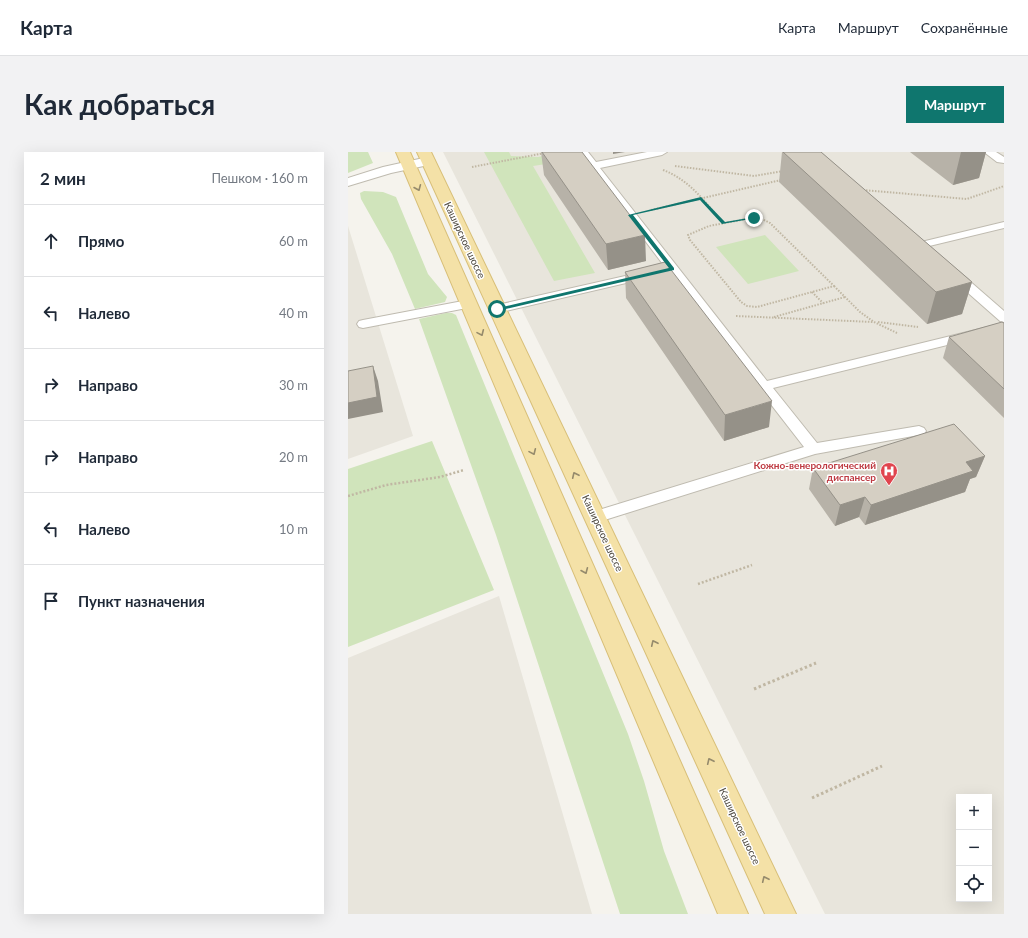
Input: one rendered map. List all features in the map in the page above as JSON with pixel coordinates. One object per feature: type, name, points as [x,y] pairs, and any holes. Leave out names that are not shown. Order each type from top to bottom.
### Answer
[{"type":"main road","points":[[416,157],[468,304],[732,914]]},
{"type":"main road","name":"Каширское шоссе","points":[[416,157],[497,309],[781,914]]},
{"type":"street","points":[[348,182],[416,157]]},
{"type":"lane","points":[[583,152],[630,215],[814,449]]},
{"type":"lane","points":[[594,166],[662,152]]},
{"type":"lane","points":[[989,152],[1001,160],[1004,160]]},
{"type":"lane","points":[[932,256],[918,243],[1004,225]]},
{"type":"lane","points":[[944,266],[1004,318]]},
{"type":"lane","points":[[497,309],[672,269]]},
{"type":"lane","points":[[362,324],[468,304]]},
{"type":"lane","points":[[764,386],[1004,327]]},
{"type":"lane","points":[[595,517],[814,449],[919,431]]},
{"type":"path","points":[[472,167],[550,152]]},
{"type":"path","points":[[672,165],[754,176],[786,170]]},
{"type":"path","points":[[662,170],[681,177],[724,223]]},
{"type":"path","points":[[630,215],[786,179]]},
{"type":"path","points":[[856,190],[967,199],[1004,186]]},
{"type":"path","points":[[712,320],[732,316],[874,322],[845,297],[834,286],[769,221],[754,218],[724,223],[692,231],[689,238],[741,302],[747,306],[756,307],[834,286]]},
{"type":"path","points":[[812,292],[823,303]]},
{"type":"path","points":[[771,318],[845,297]]},
{"type":"path","points":[[348,496],[386,485],[440,478],[464,470]]},
{"type":"path","points":[[698,584],[752,565]]},
{"type":"path","points":[[754,688],[816,664]]},
{"type":"path","points":[[812,798],[882,766]]},
{"type":"shaded area","points":[[443,152],[1004,152],[1004,914],[825,914]]},
{"type":"shaded area","points":[[348,226],[413,436],[348,459]]},
{"type":"shaded area","points":[[499,596],[592,914],[348,914],[348,658]]},
{"type":"green space","points":[[348,152],[368,152],[373,163],[348,173]]},
{"type":"green space","points":[[484,152],[509,152],[511,156],[538,157],[561,152],[572,160],[533,166],[595,273],[554,281]]},
{"type":"green space","points":[[364,191],[383,192],[396,197],[428,274],[447,297],[445,302],[415,309],[392,254],[361,199],[360,193]]},
{"type":"green space","points":[[765,235],[799,271],[748,284],[716,247]]},
{"type":"green space","points":[[446,313],[456,315],[628,734],[644,781],[664,851],[688,914],[620,914],[496,535],[419,319]]},
{"type":"green space","points":[[432,441],[494,590],[348,647],[348,469]]},
{"type":"building","points":[[542,152],[582,152],[645,235],[606,244]]},
{"type":"building","points":[[783,152],[821,152],[972,282],[936,292]]},
{"type":"building","points":[[665,262],[772,401],[725,415],[625,272]]},
{"type":"building","points":[[1002,322],[1004,323],[1004,389],[949,337]]},
{"type":"building","points":[[373,366],[377,397],[348,403],[348,371]]},
{"type":"building","points":[[954,424],[985,456],[966,462],[973,471],[871,505],[865,497],[840,505],[813,468]]},
{"type":"place","name":"Кожно-венерологический диспансер","points":[[889,486]]},
{"type":"route","points":[[497,309],[672,269],[630,215],[701,199],[724,223],[754,218]]}]
